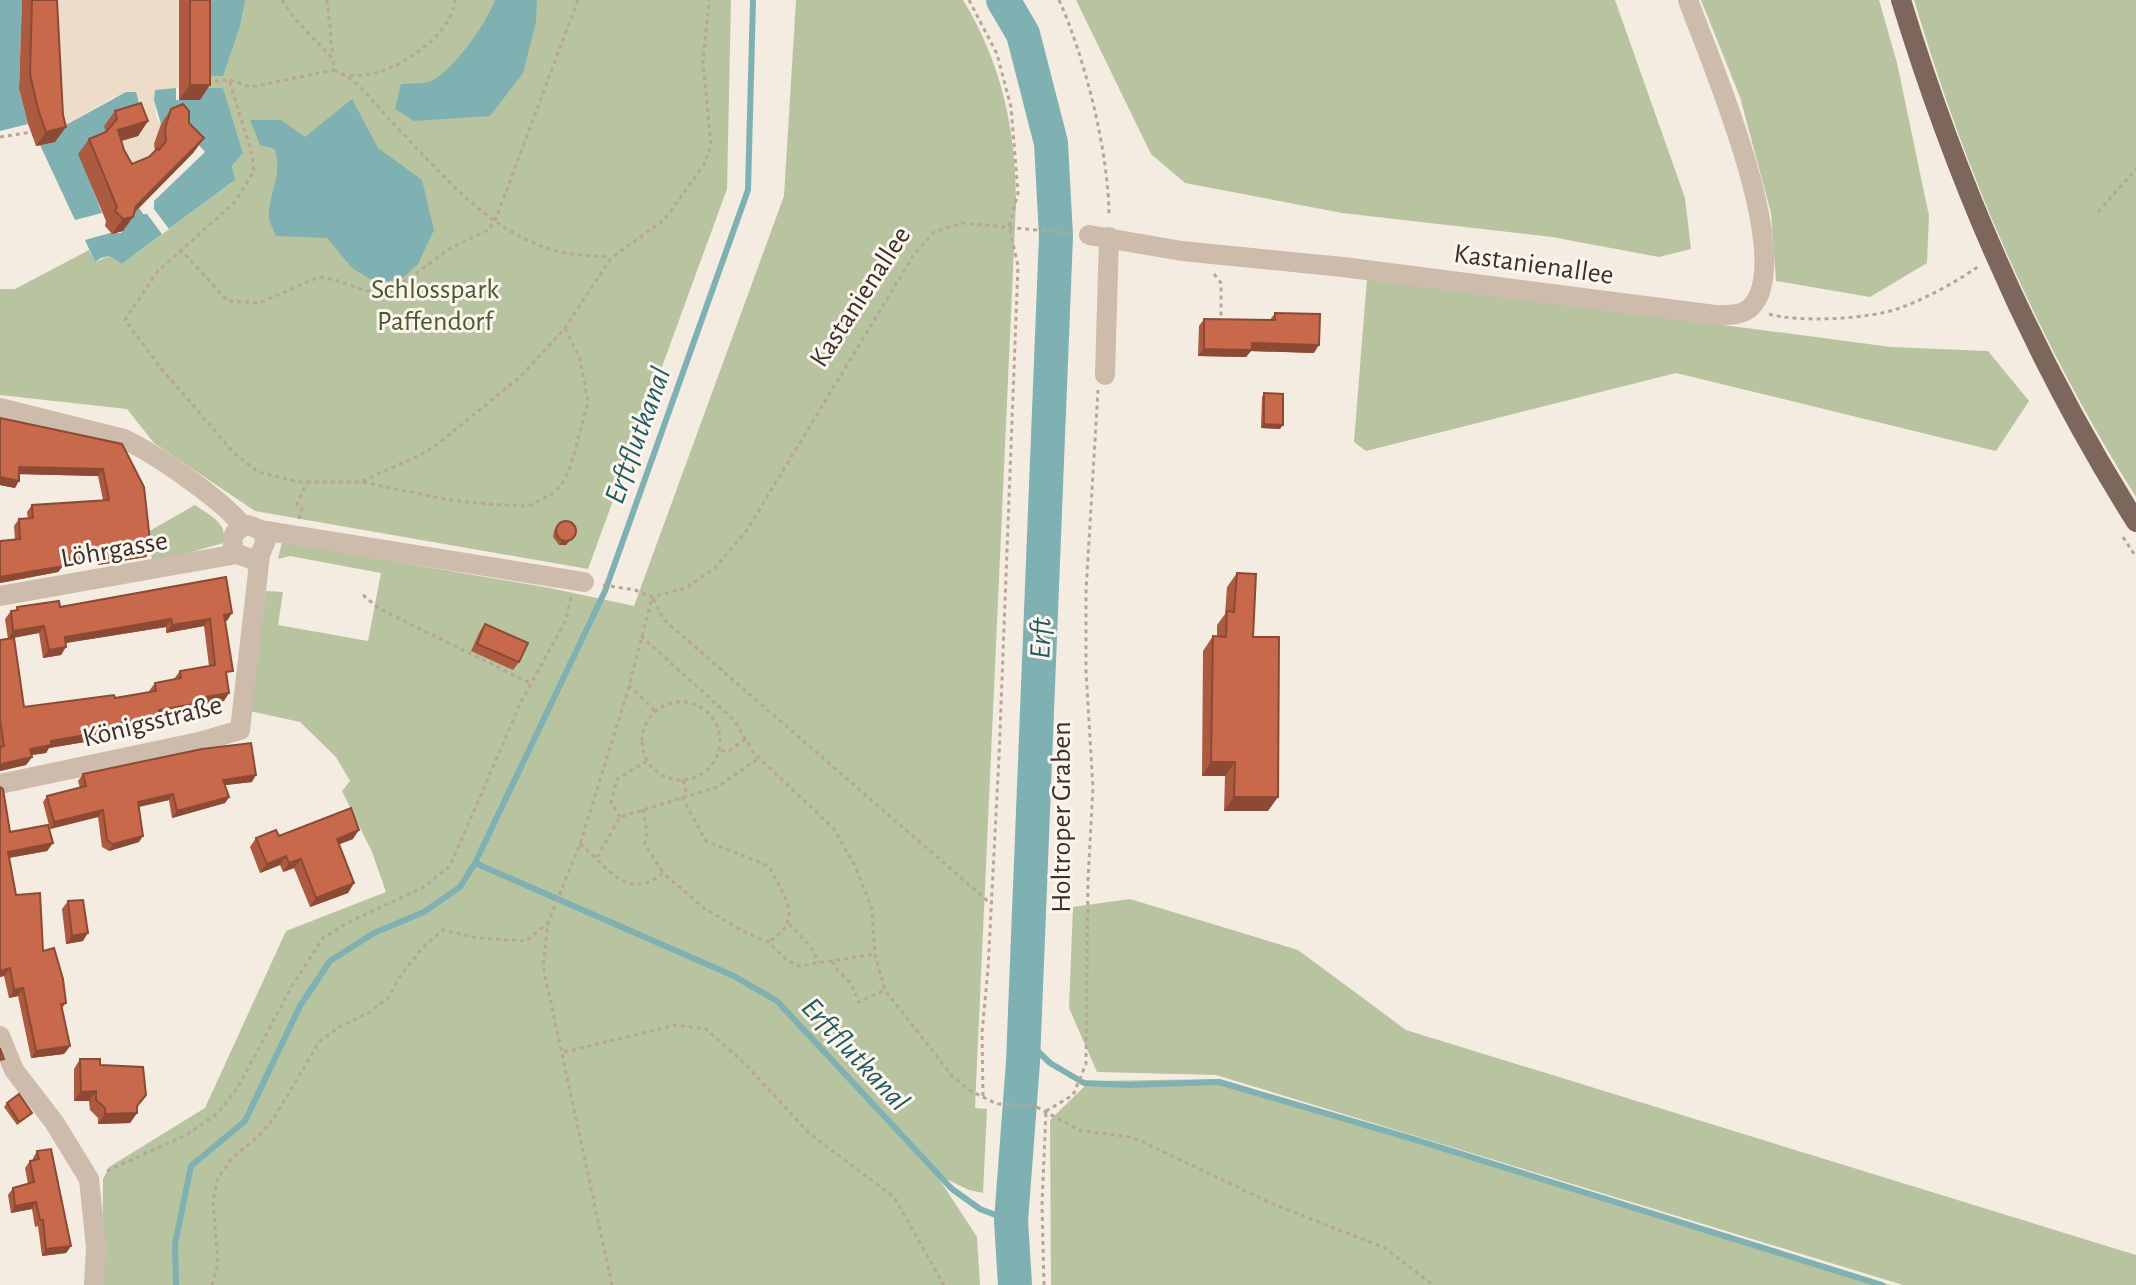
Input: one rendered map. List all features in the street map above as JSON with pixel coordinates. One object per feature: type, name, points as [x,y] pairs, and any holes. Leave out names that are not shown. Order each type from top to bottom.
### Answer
[{"type":"main road","points":[[1901,0],[1954,155],[1995,258],[2034,341],[2136,522]]},
{"type":"street","points":[[1688,0],[1751,172],[1760,213],[1762,276],[1760,290],[1750,308]]},
{"type":"street","name":"Kastanienallee","points":[[1099,236],[1197,252],[1389,272],[1715,315],[1735,315],[1750,308]]},
{"type":"street","points":[[1099,236],[1105,375]]},
{"type":"street","points":[[0,408],[124,439],[148,452],[252,528],[266,540],[260,555],[251,559],[237,554],[232,538],[252,528],[579,581]]},
{"type":"street","name":"Löhrgasse","points":[[0,596],[237,554]]},
{"type":"street","name":"Königsstraße","points":[[0,784],[199,742],[240,730],[260,555]]},
{"type":"street","points":[[0,1036],[7,1071],[54,1122],[89,1179],[96,1248],[94,1285]]},
{"type":"path","points":[[282,0],[294,18],[333,59]]},
{"type":"path","points":[[327,0],[334,70]]},
{"type":"path","points":[[200,82],[229,80],[251,87],[334,70],[350,76],[378,73],[435,38],[450,19],[455,0]]},
{"type":"path","points":[[180,249],[228,301],[259,303],[319,277],[366,291],[392,291],[449,249],[488,230],[495,221],[578,0]]},
{"type":"path","points":[[360,482],[434,447],[521,376],[565,328],[611,258],[664,220],[704,165],[711,145],[703,62],[709,0]]},
{"type":"path","points":[[969,0],[997,54],[1011,107],[1018,193],[1009,226],[1018,266],[999,757],[982,1033],[983,1096]]},
{"type":"path","points":[[1059,0],[1073,31],[1092,104],[1109,194],[1099,236]]},
{"type":"path","points":[[350,76],[458,190],[495,221],[529,241],[565,253],[611,258]]},
{"type":"path","points":[[229,80],[254,171],[235,202],[158,271],[125,320],[160,367],[234,453],[258,472],[306,482],[360,482],[449,500],[528,506],[554,493],[564,481],[588,402],[580,359],[565,328]]},
{"type":"path","points":[[0,137],[32,131]]},
{"type":"path","points":[[2098,212],[2136,169]]},
{"type":"path","name":"Kastanienallee","points":[[652,597],[686,588],[715,568],[747,530],[915,253],[934,232],[962,223],[1099,236]]},
{"type":"path","points":[[1197,252],[1221,283],[1221,323]]},
{"type":"path","points":[[1750,308],[1779,317],[1824,320],[1899,308],[1979,266]]},
{"type":"path","name":"Holtroper Graben","points":[[1046,1111],[1073,1095],[1086,1064],[1088,879],[1093,788],[1086,671],[1086,591],[1098,388],[1105,375]]},
{"type":"path","points":[[293,534],[302,509],[297,505],[306,482]]},
{"type":"path","points":[[89,1179],[188,1134],[218,1113],[238,1087],[292,986],[323,938],[349,922],[422,888],[450,866],[521,702],[566,620],[579,581],[635,590],[652,597],[664,620],[990,903]]},
{"type":"path","points":[[363,595],[378,608],[532,684]]},
{"type":"path","points":[[612,1285],[543,966],[548,923],[580,844],[629,685],[652,597]]},
{"type":"path","points":[[641,636],[734,720],[759,758],[834,829],[855,866],[872,909],[875,954],[885,990],[953,1077],[971,1091],[997,1104],[1033,1105],[1079,1130],[1130,1137],[1145,1143],[1273,1204],[1385,1248],[1433,1285]]},
{"type":"path","points":[[629,685],[655,711]]},
{"type":"path","points":[[706,710],[713,700]]},
{"type":"path","points":[[678,701],[691,702],[706,710],[718,727],[721,739],[714,763],[706,772],[694,779],[667,778],[647,761],[642,748],[642,735],[646,722],[655,711],[678,701]]},
{"type":"path","points":[[719,751],[729,751],[745,739]]},
{"type":"path","points":[[597,857],[620,817],[717,787],[759,758]]},
{"type":"path","points":[[620,817],[611,803],[617,779],[647,761]]},
{"type":"path","points":[[683,780],[687,795]]},
{"type":"path","points":[[682,797],[706,841],[769,866],[789,911],[789,924],[768,942]]},
{"type":"path","points":[[643,809],[647,832],[645,844],[663,873],[704,908],[768,942],[787,960],[799,966],[875,954]]},
{"type":"path","points":[[580,844],[620,880],[638,887],[650,884],[663,873]]},
{"type":"path","points":[[212,1285],[218,1263],[213,1202],[218,1178],[232,1158],[261,1134],[274,1118],[319,1042],[388,998],[422,948],[443,930],[478,938],[526,941],[548,923]]},
{"type":"path","points":[[789,924],[810,946],[819,963]]},
{"type":"path","points":[[832,961],[838,971],[853,983],[858,1002],[885,990]]},
{"type":"path","points":[[563,1052],[676,1025],[706,1029],[744,1063],[810,1134],[894,1197],[944,1285]]},
{"type":"path","points":[[1044,1285],[1042,1205],[1046,1111]]},
{"type":"green space","name":"Schlosspark Paffendorf","points":[[200,0],[731,0],[727,189],[588,569],[255,511],[154,443],[127,409],[0,395],[0,289],[15,289],[89,250],[95,262],[109,256],[122,264],[234,181],[232,166],[243,153],[223,89],[200,88]]},
{"type":"green space","points":[[796,0],[963,0],[988,48],[1010,124],[1016,204],[975,1108],[987,1109],[983,1193],[969,1190],[936,1174],[977,1237],[980,1285],[102,1285],[103,1179],[109,1167],[205,1108],[286,931],[386,892],[372,852],[342,791],[350,781],[336,757],[300,722],[249,711],[266,591],[283,592],[278,625],[368,641],[381,573],[290,556],[278,559],[282,542],[550,588],[634,606],[784,196]]},
{"type":"green space","points":[[1076,0],[1615,0],[1685,198],[1691,249],[1659,257],[1552,237],[1342,213],[1185,183],[1151,154]]},
{"type":"green space","points":[[1701,0],[1879,0],[1897,63],[1929,216],[1927,263],[1870,297],[1776,281],[1771,213],[1740,97]]},
{"type":"green space","points":[[1914,0],[2136,0],[2136,497],[2067,378],[2008,256],[1957,130]]},
{"type":"green space","points":[[1367,278],[1891,347],[1988,351],[2029,401],[1996,451],[1676,373],[1366,451],[1354,442]]},
{"type":"green space","points":[[195,505],[220,525],[223,543],[153,563],[146,533]]},
{"type":"green space","points":[[1130,899],[1298,950],[1406,1030],[2136,1255],[2136,1285],[1903,1285],[1216,1075],[1097,1072],[1069,1008],[1073,907]]},
{"type":"green space","points":[[1220,1079],[1890,1285],[1051,1285],[1050,1120],[1090,1081]]},
{"type":"shaded area","points":[[46,0],[179,0],[179,88],[155,90],[156,116],[161,124],[155,148],[158,153],[123,176],[115,96],[53,132]]},
{"type":"water","points":[[0,0],[22,0],[19,89],[28,124],[0,131]]},
{"type":"water","points":[[200,0],[245,0],[240,26],[223,76],[200,76]]},
{"type":"water","points":[[495,0],[537,0],[536,22],[523,73],[490,116],[414,121],[395,109],[401,84],[426,83],[451,66],[485,21]]},
{"type":"water","points":[[176,88],[176,100],[199,100],[200,88],[223,88],[243,153],[232,166],[235,180],[169,229],[154,209],[154,201],[205,152],[185,129],[161,124],[154,100],[155,90]]},
{"type":"water","points":[[126,92],[136,92],[143,118],[106,134],[79,154],[102,213],[75,220],[40,145],[55,142],[53,132]]},
{"type":"water","points":[[352,99],[378,148],[422,180],[434,230],[418,264],[403,278],[384,282],[370,279],[352,268],[327,238],[276,236],[270,221],[277,168],[275,149],[260,145],[250,120],[281,120],[305,137]]},
{"type":"water","points":[[139,208],[162,234],[122,264],[109,256],[95,262],[85,240],[121,233],[126,221]]},
{"type":"building","points":[[32,0],[57,0],[66,127],[46,132],[30,74]]},
{"type":"building","points":[[190,0],[210,0],[210,85],[190,85]]},
{"type":"building","points":[[141,103],[148,121],[118,130],[132,164],[159,150],[166,141],[165,129],[171,109],[183,104],[189,111],[189,123],[204,138],[136,206],[133,217],[123,219],[115,211],[117,207],[89,139],[106,132],[117,119],[115,111]]},
{"type":"building","points":[[1275,313],[1320,314],[1319,345],[1252,343],[1252,350],[1204,349],[1204,319],[1275,320]]},
{"type":"building","points":[[1264,393],[1283,394],[1283,425],[1264,424]]},
{"type":"building","points":[[0,418],[122,444],[144,487],[151,550],[103,559],[102,552],[62,558],[63,566],[0,577],[0,541],[20,539],[19,519],[33,518],[32,505],[109,500],[103,469],[19,467],[19,481],[0,477]]},
{"type":"building","points":[[566,521],[573,524],[576,531],[573,538],[566,541],[559,538],[556,531],[559,524]]},
{"type":"building","points":[[1237,573],[1256,574],[1253,637],[1279,637],[1278,797],[1234,797],[1235,762],[1211,762],[1213,636],[1226,637],[1227,611],[1234,612]]},
{"type":"building","points":[[226,577],[232,613],[224,615],[233,671],[226,672],[229,693],[199,698],[200,703],[159,710],[161,721],[133,726],[132,721],[95,728],[96,733],[51,741],[51,745],[30,749],[32,757],[0,766],[0,747],[4,746],[0,720],[0,640],[14,638],[24,707],[156,691],[155,683],[181,678],[180,671],[215,665],[210,619],[172,625],[171,619],[65,637],[66,647],[49,650],[44,626],[13,631],[11,611],[18,610],[17,607],[59,601],[60,607]]},
{"type":"building","points":[[485,624],[528,643],[519,662],[477,644]]},
{"type":"building","points":[[251,743],[256,775],[223,780],[229,797],[177,811],[173,794],[138,802],[143,836],[113,844],[107,840],[103,810],[54,822],[47,796],[86,786],[83,774],[202,749]]},
{"type":"building","points":[[0,787],[3,789],[10,832],[48,825],[53,843],[8,852],[16,895],[40,893],[43,951],[54,948],[63,979],[66,1003],[61,1004],[70,1046],[36,1051],[23,988],[14,990],[10,968],[0,971]]},
{"type":"building","points":[[351,808],[359,830],[337,839],[354,883],[316,898],[301,859],[289,863],[286,856],[267,864],[256,838],[276,830],[279,836]]},
{"type":"building","points":[[83,900],[88,933],[72,936],[68,901]]},
{"type":"building","points":[[80,1059],[100,1059],[100,1065],[143,1067],[146,1095],[137,1106],[137,1113],[105,1114],[105,1108],[96,1100],[96,1091],[81,1092]]},
{"type":"building","points":[[19,1094],[32,1113],[19,1122],[7,1103]]},
{"type":"building","points":[[51,1149],[71,1246],[46,1249],[43,1220],[40,1220],[36,1202],[15,1206],[13,1188],[34,1182],[30,1161],[39,1159],[37,1151]]},
{"type":"waterway","name":"Erftflutkanal","points":[[176,1285],[175,1244],[191,1166],[245,1121],[300,1006],[330,961],[374,933],[424,912],[460,887],[475,863],[605,591],[748,190],[753,0]]},
{"type":"waterway","name":"Erft","points":[[1003,0],[1023,34],[1051,143],[1056,236],[1023,1062],[1011,1221],[1015,1285]]},
{"type":"waterway","name":"Erftflutkanal","points":[[475,863],[734,976],[777,1001],[952,1189],[980,1209],[1011,1221]]},
{"type":"waterway","points":[[1022,1036],[1050,1063],[1084,1083],[1219,1082],[1882,1285]]}]
